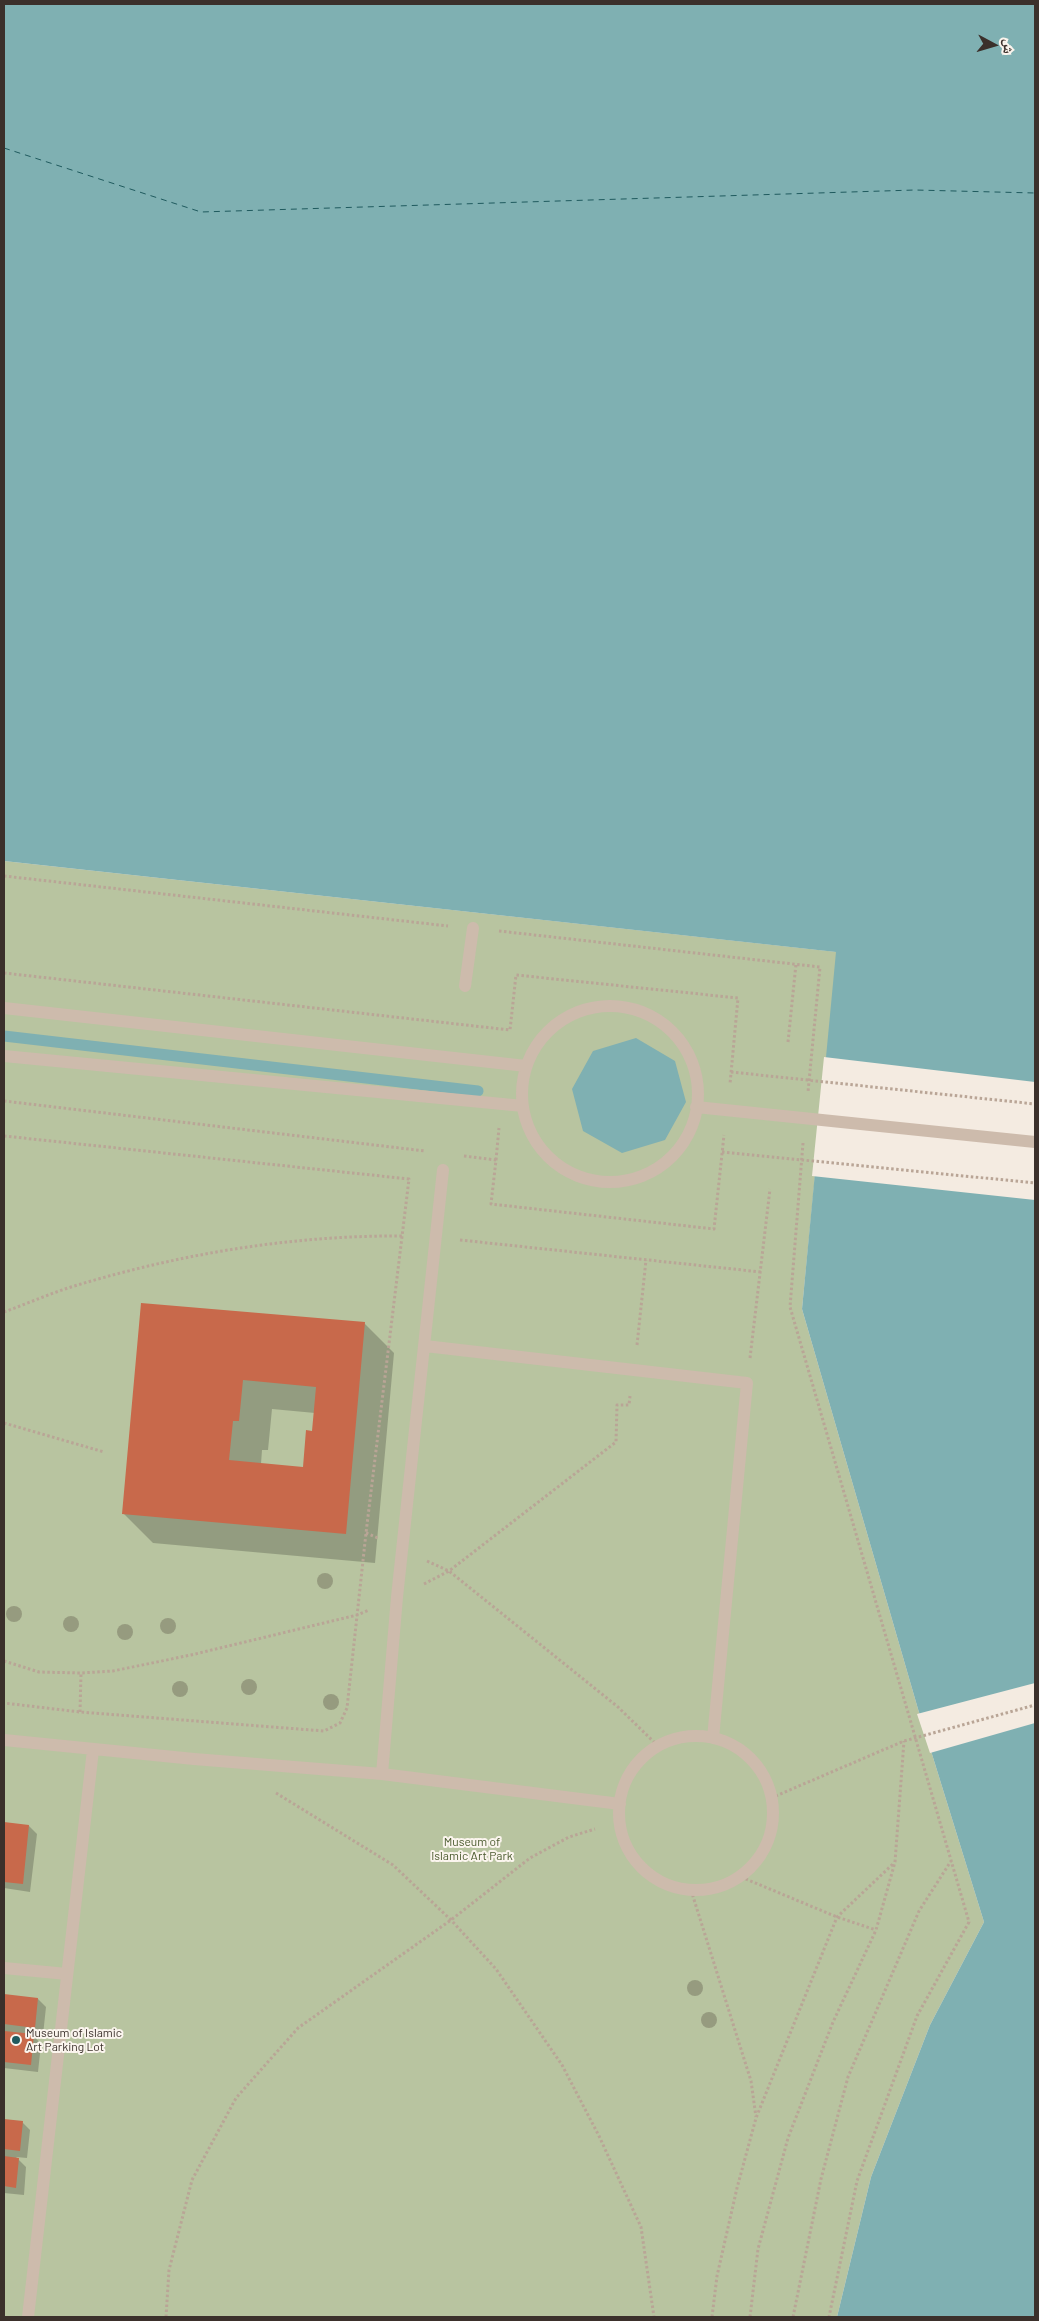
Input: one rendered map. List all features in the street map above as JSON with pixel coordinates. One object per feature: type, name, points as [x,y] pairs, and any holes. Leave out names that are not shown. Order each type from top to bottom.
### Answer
[{"type":"lane","points":[[466,986],[473,928]]},
{"type":"lane","points":[[608,1005],[635,1009],[659,1020],[678,1038],[691,1061],[697,1087],[696,1108],[689,1132],[675,1152],[657,1168],[630,1180],[601,1182],[573,1174],[549,1158],[532,1134],[523,1106],[522,1086],[526,1066],[542,1038],[568,1016],[583,1010],[608,1005]]},
{"type":"lane","points":[[4,1008],[526,1066]]},
{"type":"lane","points":[[4,1056],[523,1106]]},
{"type":"lane","points":[[696,1108],[1035,1142]]},
{"type":"lane","points":[[382,1774],[397,1598],[443,1170]]},
{"type":"lane","points":[[425,1346],[747,1384],[714,1738]]},
{"type":"lane","points":[[694,1736],[714,1738],[730,1744],[745,1753],[757,1766],[766,1781],[773,1815],[771,1833],[764,1850],[754,1864],[741,1876],[709,1890],[672,1887],[654,1878],[639,1865],[628,1848],[621,1829],[620,1804],[624,1787],[632,1771],[643,1757],[658,1746],[675,1739],[694,1736]]},
{"type":"lane","points":[[4,1740],[93,1750],[382,1774],[620,1804]]},
{"type":"lane","points":[[28,2317],[93,1750]]},
{"type":"lane","points":[[4,1968],[67,1974]]},
{"type":"path","points":[[4,876],[451,926]]},
{"type":"path","points":[[473,928],[820,967],[790,1307],[969,1922],[917,2016],[860,2172],[829,2317]]},
{"type":"path","points":[[788,1042],[796,964]]},
{"type":"path","points":[[4,973],[510,1030],[516,975],[738,998],[714,1229],[491,1204],[496,1160],[457,1155]]},
{"type":"path","points":[[731,1072],[1035,1104]]},
{"type":"path","points":[[4,1101],[428,1152]]},
{"type":"path","points":[[4,1136],[409,1179],[366,1533],[347,1708],[340,1723],[324,1731],[80,1712],[4,1703]]},
{"type":"path","points":[[722,1152],[1035,1183]]},
{"type":"path","points":[[747,1384],[770,1189]]},
{"type":"path","points":[[4,1312],[71,1288],[159,1263],[268,1243],[346,1237],[403,1236],[436,1238],[760,1272]]},
{"type":"path","points":[[4,1661],[39,1672],[81,1673],[113,1671],[191,1655],[357,1615],[397,1598],[449,1571],[616,1442],[617,1406],[629,1405],[646,1260]]},
{"type":"path","points":[[4,1422],[104,1452]]},
{"type":"path","points":[[366,1533],[449,1571],[618,1707],[658,1746]]},
{"type":"path","points":[[80,1712],[81,1673]]},
{"type":"path","points":[[771,1798],[904,1741],[1035,1705]]},
{"type":"path","points":[[750,2317],[758,2249],[788,2138],[833,2022],[876,1930],[895,1862],[904,1741]]},
{"type":"path","points":[[270,1789],[393,1865],[451,1920],[496,1969],[529,2014],[562,2065],[599,2136],[641,2227],[654,2317]]},
{"type":"path","points":[[166,2317],[168,2270],[192,2180],[236,2098],[298,2028],[451,1920],[530,1858],[569,1837],[594,1829],[621,1829]]},
{"type":"path","points":[[793,2317],[821,2179],[848,2077],[920,1911],[951,1861]]},
{"type":"path","points":[[712,2317],[717,2276],[736,2188],[756,2118],[837,1917],[895,1862]]},
{"type":"path","points":[[741,1876],[837,1917],[876,1930]]},
{"type":"path","points":[[691,1890],[752,2081],[756,2118]]},
{"type":"green space","name":"Museum of Islamic Art Park","points":[[4,861],[837,952],[802,1309],[918,1709],[984,1922],[930,2025],[871,2177],[837,2317],[4,2317]]},
{"type":"water","points":[[4,4],[1035,4],[1035,2317],[837,2317],[871,2177],[930,2025],[984,1922],[918,1709],[802,1309],[836,952],[4,861]]},
{"type":"water","points":[[636,1038],[675,1061],[686,1102],[665,1140],[622,1153],[583,1131],[572,1089],[593,1051]]},
{"type":"pier","points":[[824,1057],[1035,1082],[1035,1200],[812,1176]]},
{"type":"pier","points":[[1035,1683],[1035,1723],[930,1753],[917,1714]]},
{"type":"building","points":[[141,1303],[365,1322],[346,1534],[122,1514]],"holes":[[[243,1380],[316,1387],[312,1431],[306,1430],[303,1467],[229,1460],[233,1421],[239,1421]]]},
{"type":"building","points":[[4,1822],[29,1825],[23,1884],[4,1882]]},
{"type":"building","points":[[4,1994],[38,1998],[35,2028],[4,2024]]},
{"type":"building","points":[[4,2031],[34,2034],[31,2065],[4,2062]]},
{"type":"building","points":[[4,2119],[23,2121],[20,2151],[4,2149]]},
{"type":"building","points":[[4,2156],[19,2158],[16,2188],[4,2186]]},
{"type":"waterway","points":[[4,1036],[478,1091]]},
{"type":"ferry route","points":[[4,148],[201,212],[915,190],[1035,193]]},
{"type":"place","name":"Museum of Islamic Art Parking Lot","points":[[16,2040]]}]
